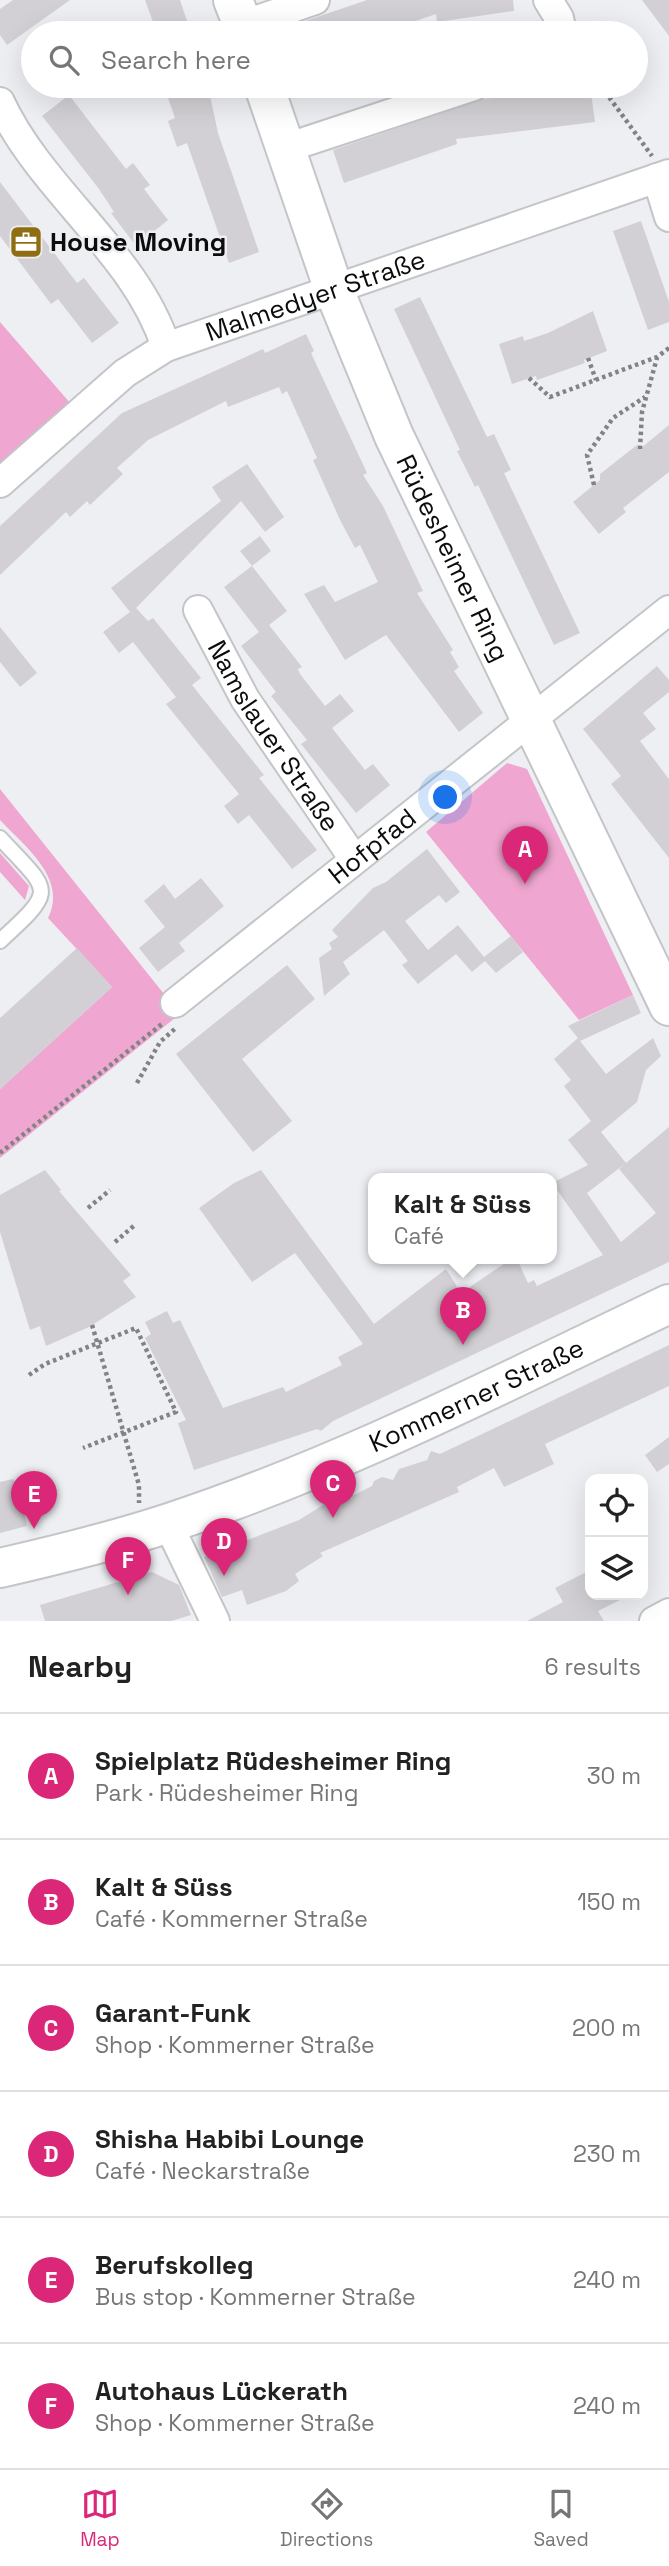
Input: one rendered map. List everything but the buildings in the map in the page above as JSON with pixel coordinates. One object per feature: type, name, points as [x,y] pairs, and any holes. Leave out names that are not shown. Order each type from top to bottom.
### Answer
[{"type":"main road","name":"Rüdesheimer Ring","points":[[268,98],[334,290],[394,436],[531,720],[658,954],[669,1006]]},
{"type":"main road","name":"Kommerner Straße","points":[[0,1568],[153,1528],[341,1457],[669,1304]]},
{"type":"street","points":[[241,19],[315,0]]},
{"type":"street","points":[[548,0],[560,21]]},
{"type":"street","points":[[286,148],[438,98]]},
{"type":"street","points":[[0,102],[18,136],[148,302],[166,347]]},
{"type":"street","points":[[663,176],[669,217]]},
{"type":"street","name":"Malmedyer Straße","points":[[0,483],[125,373],[166,347],[663,176]]},
{"type":"street","name":"Namslauer Straße","points":[[198,610],[259,722],[354,859]]},
{"type":"street","name":"Hofpfad","points":[[175,1003],[669,610]]},
{"type":"street","points":[[153,1528],[215,1621]]},
{"type":"street","points":[[654,1621],[669,1613]]},
{"type":"lane","points":[[0,838],[40,880],[42,892],[38,906],[0,941]]},
{"type":"path","points":[[610,98],[653,157],[663,176]]},
{"type":"path","points":[[529,378],[550,397],[657,357],[669,348]]},
{"type":"path","points":[[640,449],[645,397],[657,357]]},
{"type":"path","points":[[588,358],[596,380]]},
{"type":"path","points":[[594,485],[587,455],[613,418],[645,397]]},
{"type":"path","points":[[137,1083],[160,1042],[186,1018],[199,984]]},
{"type":"path","points":[[0,1153],[178,1012],[175,1003]]},
{"type":"path","points":[[88,1208],[110,1191]]},
{"type":"path","points":[[115,1242],[136,1224]]},
{"type":"path","points":[[92,1325],[153,1528]]},
{"type":"path","points":[[29,1375],[45,1364],[99,1345],[136,1328],[176,1412],[83,1448]]},
{"type":"shaded area","points":[[0,322],[71,404],[0,467]]},
{"type":"shaded area","points":[[507,763],[527,769],[633,995],[579,1020],[426,832]]},
{"type":"shaded area","points":[[0,789],[180,1014],[0,1158],[0,1089],[112,987],[48,918],[53,903],[48,876],[31,852],[0,820]]},
{"type":"shaded area","points":[[0,853],[29,886],[25,900],[0,872]]},
{"type":"place","name":"House Moving","points":[[26,242]]},
{"type":"place","name":"Spielplatz Rüdesheimer Ring","points":[[525,884]]},
{"type":"place","name":"Kalt & Süss","points":[[463,1345]]},
{"type":"place","name":"Garant-Funk","points":[[333,1518]]},
{"type":"place","name":"Berufskolleg","points":[[34,1529]]},
{"type":"place","name":"Shisha Habibi Lounge","points":[[224,1576]]},
{"type":"place","name":"Autohaus Lückerath","points":[[128,1595]]}]
